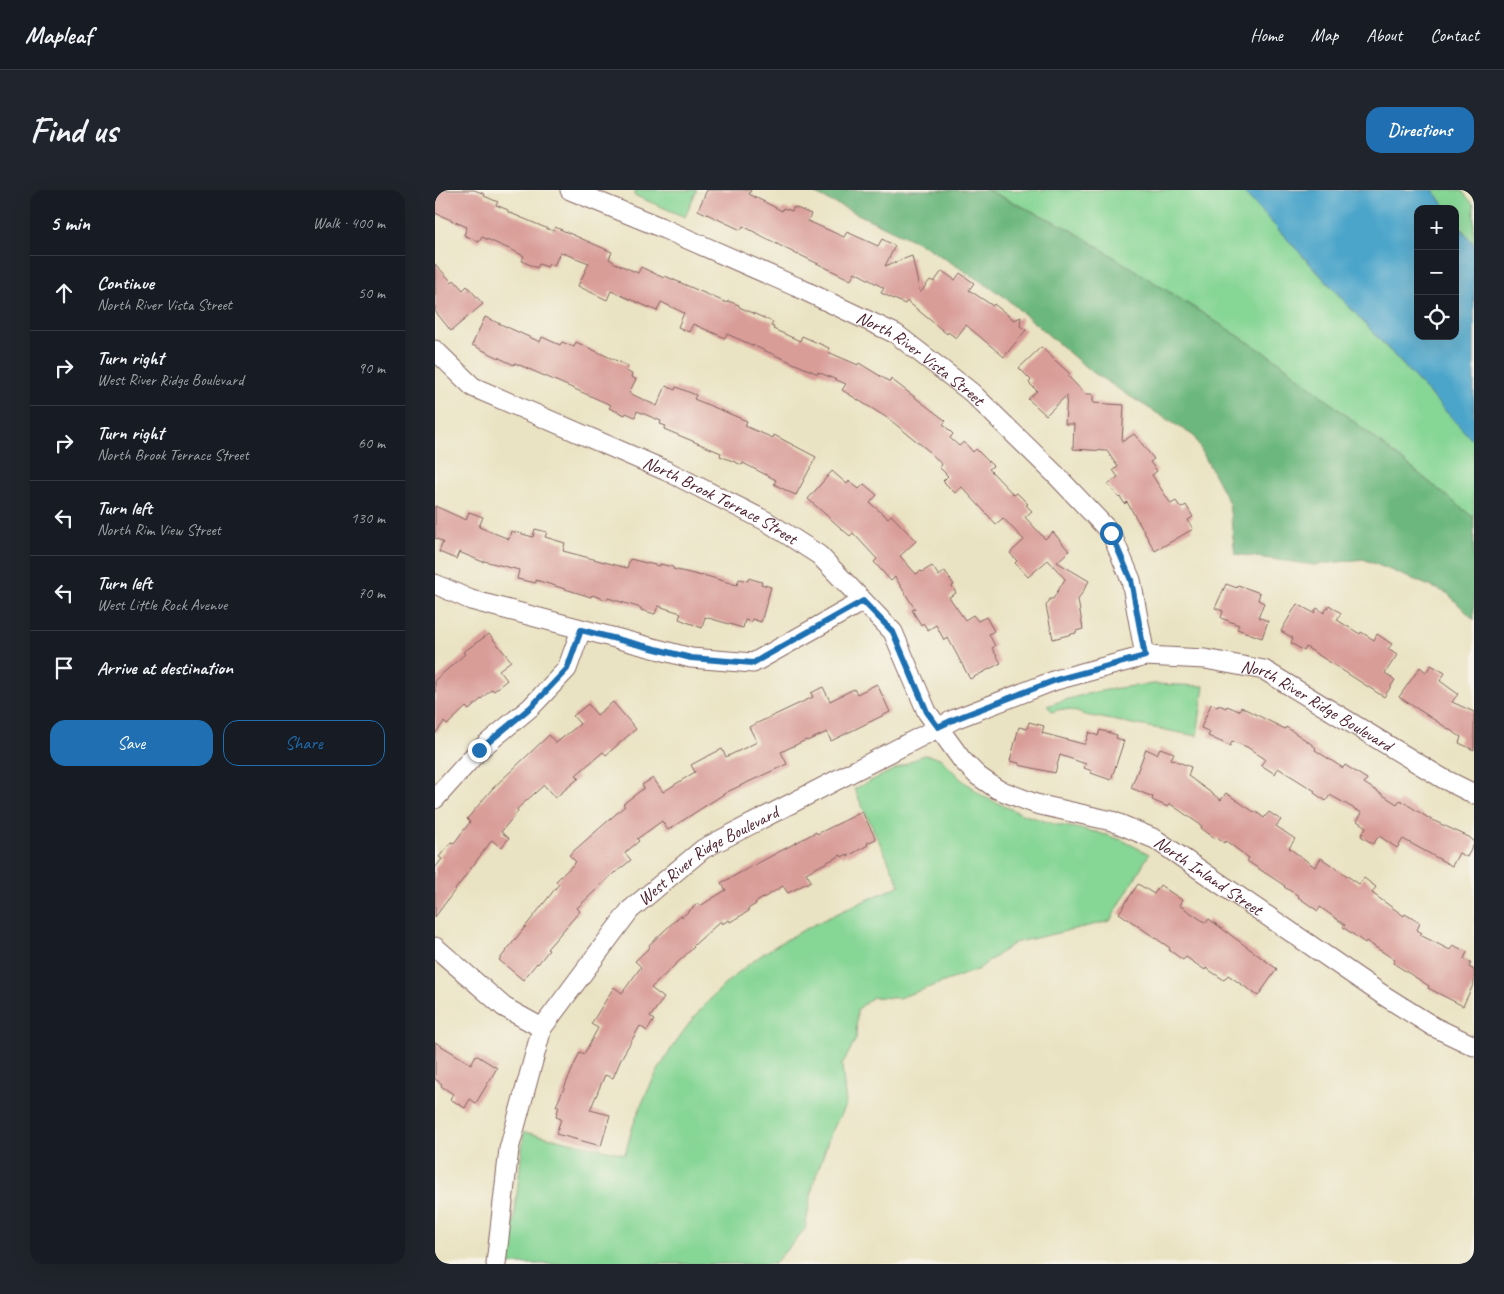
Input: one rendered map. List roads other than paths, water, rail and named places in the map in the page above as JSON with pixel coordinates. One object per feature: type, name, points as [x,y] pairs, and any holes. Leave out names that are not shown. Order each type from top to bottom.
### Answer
[{"type":"street","name":"North River Vista Street","points":[[570,190],[797,287],[896,334],[971,392],[1055,474],[1111,533],[1131,580],[1145,656]]},
{"type":"street","name":"North Brook Terrace Street","points":[[435,350],[473,386],[669,472],[766,521],[819,555],[893,632],[927,712],[938,727]]},
{"type":"street","points":[[435,584],[471,600],[691,658],[753,663],[863,601]]},
{"type":"street","points":[[435,799],[479,750],[531,707],[567,669],[581,630]]},
{"type":"street","name":"West River Ridge Boulevard","points":[[496,1264],[509,1149],[542,1028],[630,910],[703,849],[938,727],[1056,680],[1145,656]]},
{"type":"street","name":"North River Ridge Boulevard","points":[[1145,656],[1205,659],[1264,670],[1442,778],[1474,794]]},
{"type":"street","name":"North Inland Street","points":[[938,727],[962,760],[978,776],[997,789],[1036,804],[1113,821],[1155,839],[1383,995],[1435,1027],[1474,1046]]},
{"type":"street","points":[[435,947],[504,1007],[542,1028]]},
{"type":"water","points":[[1242,190],[1433,190],[1444,205],[1414,205],[1414,340],[1459,340],[1459,225],[1474,245],[1474,442]]}]
